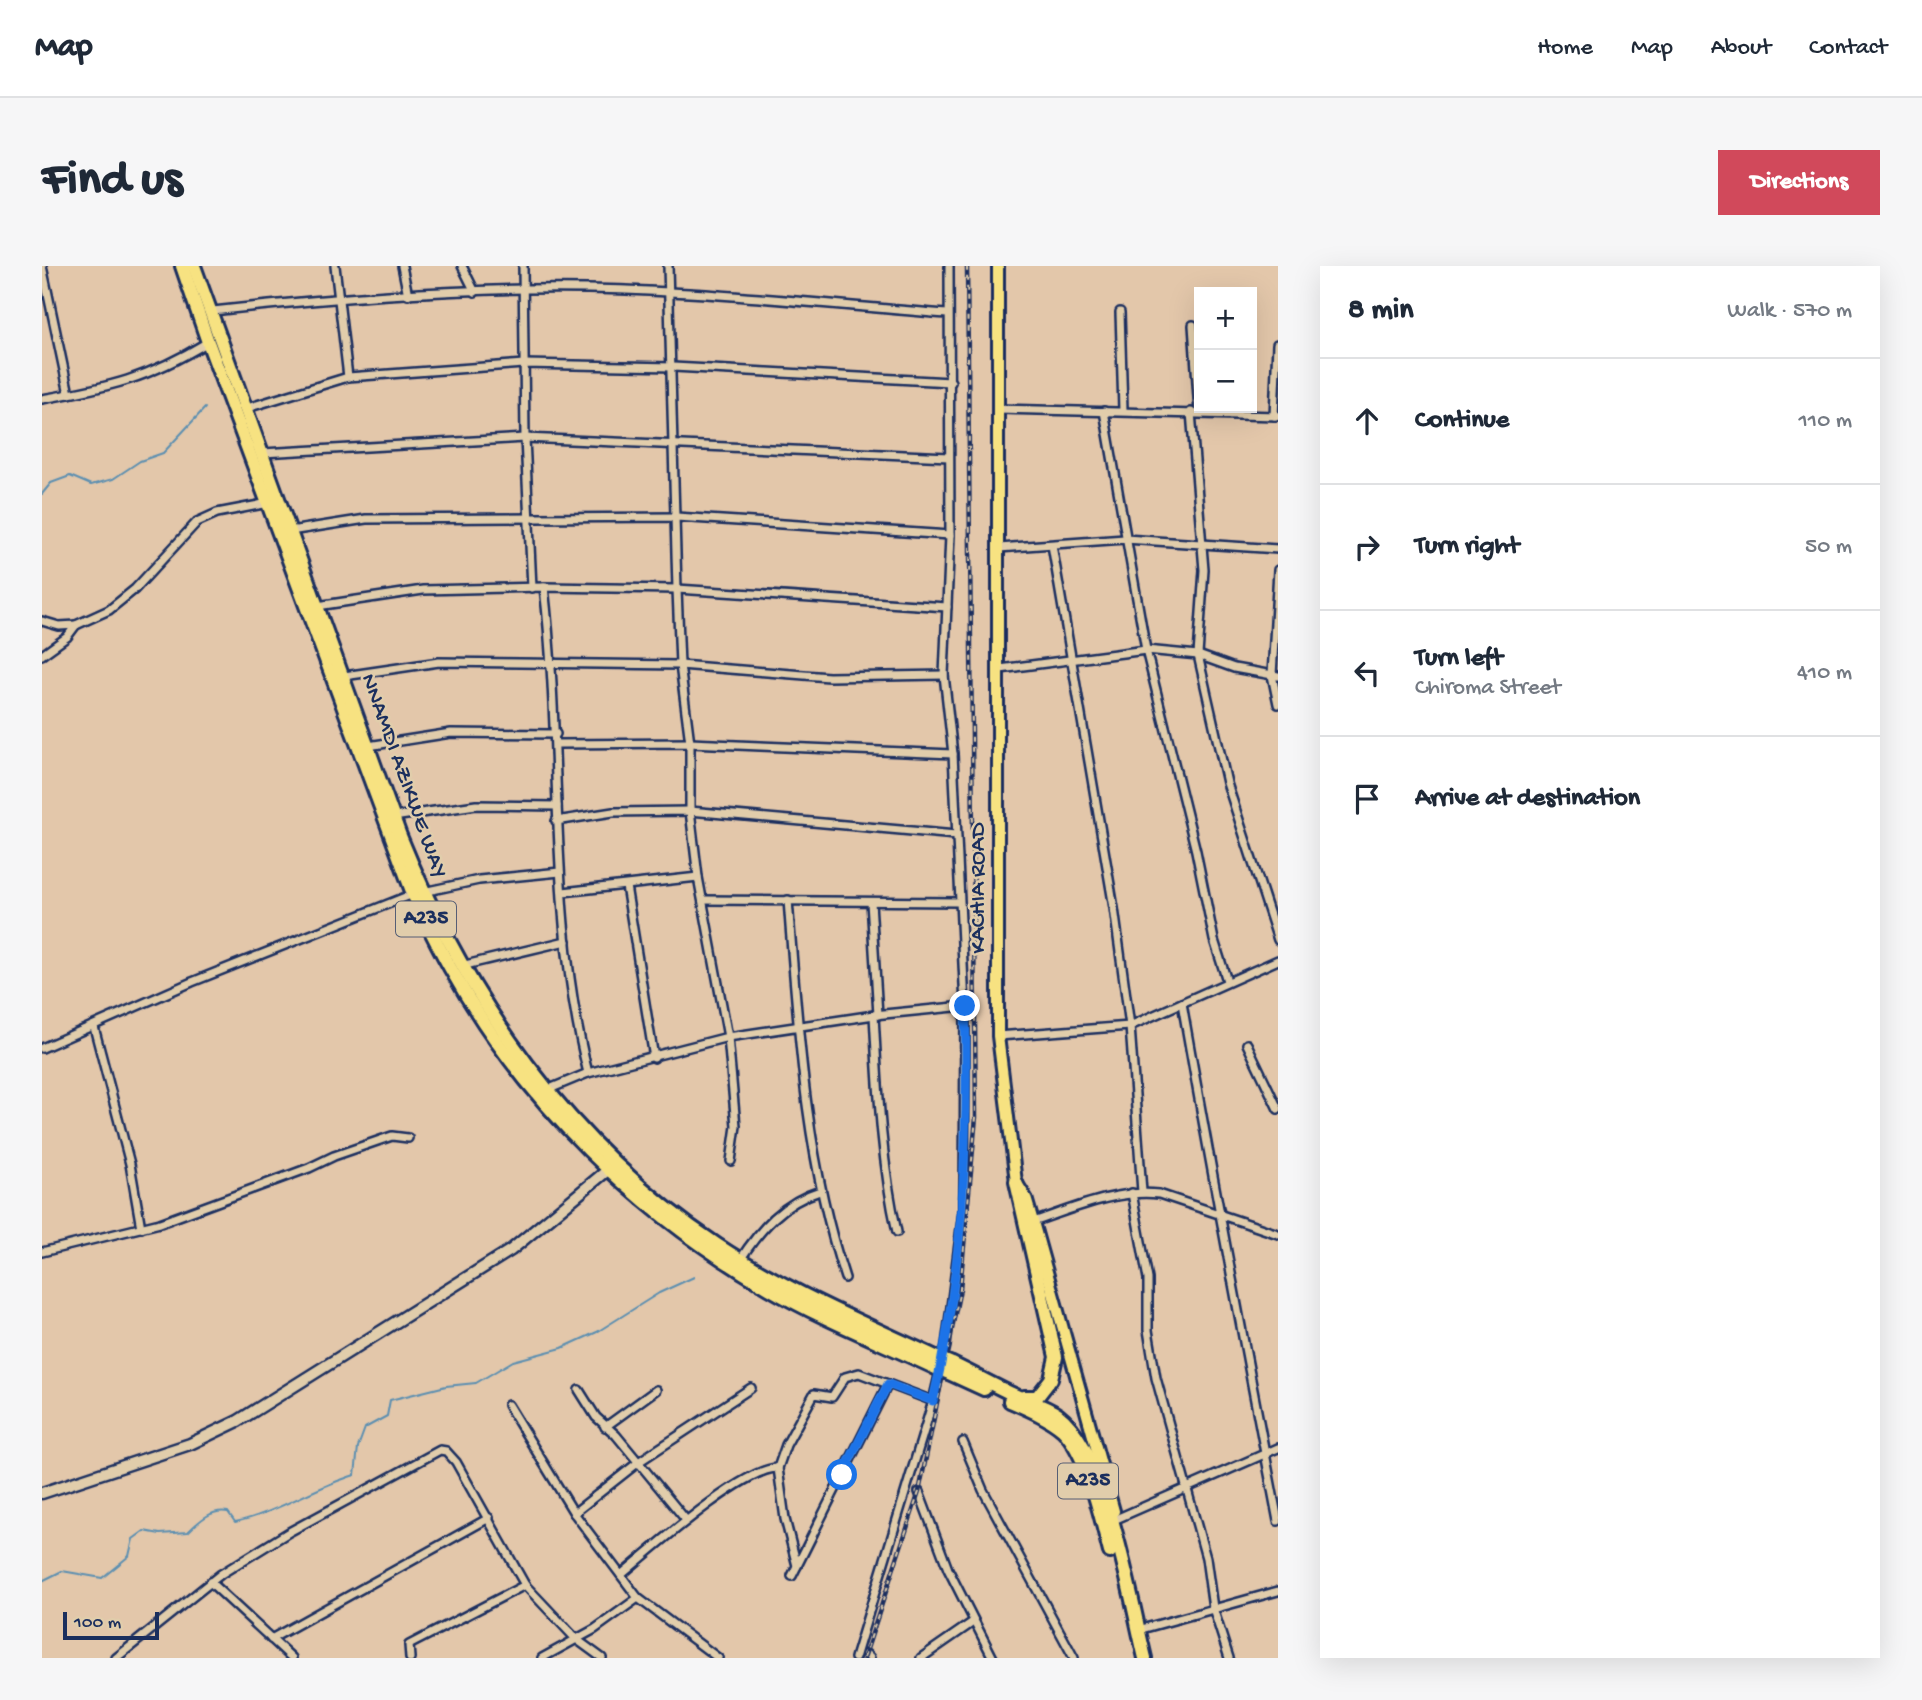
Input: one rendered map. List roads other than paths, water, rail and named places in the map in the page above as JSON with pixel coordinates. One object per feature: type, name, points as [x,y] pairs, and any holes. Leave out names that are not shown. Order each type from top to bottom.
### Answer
[{"type":"highway","name":"NNAMDI AZIKWE WAY","points":[[182,266],[208,342],[418,893],[451,969],[501,1047],[555,1114],[609,1169],[662,1216],[740,1270],[812,1311],[1042,1405],[1057,1415],[1079,1436],[1098,1480],[1114,1534]]},
{"type":"highway","name":"NNAMDI AZIKWE WAY","points":[[194,266],[213,311],[344,676],[418,893],[493,1019],[547,1090],[604,1152],[648,1191],[740,1260],[817,1303],[937,1363]]},
{"type":"highway","points":[[1016,1182],[1056,1357],[1051,1379],[1042,1393],[1033,1398],[1017,1396]]},
{"type":"highway","name":"A235","points":[[951,1369],[1052,1422],[1071,1442],[1102,1521],[1137,1658]]},
{"type":"highway","name":"KACHIA ROAD","points":[[1114,1534],[1145,1658]]},
{"type":"main road","name":"KACHIA ROAD","points":[[998,266],[998,1036],[1016,1182],[1026,1198],[1033,1222],[1115,1519],[1114,1534]]},
{"type":"street","points":[[42,266],[69,394]]},
{"type":"street","points":[[335,266],[348,377]]},
{"type":"street","points":[[402,266],[408,295]]},
{"type":"street","points":[[462,266],[475,292]]},
{"type":"street","points":[[523,266],[527,517],[532,588]]},
{"type":"street","points":[[668,266],[680,665],[690,743],[690,811],[698,877],[727,1037],[736,1126],[731,1161]]},
{"type":"street","points":[[855,1658],[933,1401],[946,1346],[964,1204],[965,1006],[953,754],[944,676],[950,535],[949,266]]},
{"type":"street","points":[[213,311],[340,298],[524,289],[669,292],[948,314]]},
{"type":"street","points":[[1119,312],[1123,410]]},
{"type":"street","points":[[1193,325],[1194,368]]},
{"type":"street","points":[[42,399],[114,386],[164,368],[208,342]]},
{"type":"street","points":[[1215,413],[1276,416],[1276,344]]},
{"type":"street","points":[[247,408],[348,377],[524,364],[673,367],[951,382]]},
{"type":"street","points":[[998,409],[1194,412]]},
{"type":"street","points":[[1104,411],[1146,650],[1196,851],[1214,940],[1227,981]]},
{"type":"street","points":[[1195,413],[1200,543],[1204,570],[1198,655],[1227,783],[1278,940]]},
{"type":"street","points":[[262,453],[525,438],[949,457]]},
{"type":"street","points":[[42,621],[59,626],[76,625],[109,610],[135,589],[204,517],[269,503]]},
{"type":"street","points":[[290,531],[366,519],[676,517],[950,535]]},
{"type":"street","points":[[999,548],[1125,539],[1278,550]]},
{"type":"street","points":[[1052,545],[1096,791],[1130,1026],[1142,1192]]},
{"type":"street","points":[[1278,570],[1275,676],[1278,704]]},
{"type":"street","points":[[317,606],[423,590],[544,587],[677,589],[947,607]]},
{"type":"street","points":[[544,587],[553,662],[557,744],[556,821],[566,941],[573,1014],[588,1073]]},
{"type":"street","points":[[42,655],[67,637],[76,625]]},
{"type":"street","points":[[1000,669],[1073,662],[1146,650],[1198,655],[1234,668],[1275,676]]},
{"type":"street","points":[[344,676],[439,662],[553,662],[680,665],[829,677],[944,676]]},
{"type":"street","points":[[368,746],[451,733],[556,734]]},
{"type":"street","points":[[557,744],[690,743],[953,754]]},
{"type":"street","points":[[393,817],[476,805],[557,806]]},
{"type":"street","points":[[556,821],[613,812],[690,811],[956,835]]},
{"type":"street","points":[[42,1048],[192,982],[418,893],[479,880],[560,872]]},
{"type":"street","points":[[563,892],[698,877]]},
{"type":"street","points":[[625,886],[654,1058]]},
{"type":"street","points":[[704,900],[959,902]]},
{"type":"street","points":[[788,900],[798,1028],[820,1191],[845,1278]]},
{"type":"street","points":[[871,902],[879,1108],[890,1199],[897,1232]]},
{"type":"street","points":[[461,966],[566,941]]},
{"type":"street","points":[[998,1036],[1130,1026],[1278,960]]},
{"type":"street","points":[[1182,1003],[1219,1216],[1246,1341],[1278,1521]]},
{"type":"street","points":[[547,1090],[588,1073],[727,1037],[876,1015],[965,1006]]},
{"type":"street","points":[[94,1027],[130,1164],[141,1228]]},
{"type":"street","points":[[1247,1044],[1278,1109]]},
{"type":"street","points":[[42,1252],[141,1228],[393,1136],[408,1138]]},
{"type":"street","points":[[42,1493],[190,1444],[238,1421],[511,1250],[609,1169]]},
{"type":"street","points":[[740,1260],[772,1219],[788,1206],[820,1191]]},
{"type":"street","points":[[1033,1222],[1142,1192],[1159,1194],[1278,1234]]},
{"type":"street","points":[[1132,1193],[1148,1279],[1148,1330],[1156,1378],[1206,1558],[1213,1608],[1229,1658]]},
{"type":"street","points":[[797,1566],[785,1520],[778,1468],[786,1444],[814,1394],[832,1397],[845,1377],[852,1374],[933,1401]]},
{"type":"street","points":[[792,1576],[888,1384]]},
{"type":"street","points":[[574,1513],[640,1461],[751,1388]]},
{"type":"street","points":[[579,1390],[605,1427],[616,1434],[640,1461],[686,1520]]},
{"type":"street","points":[[605,1427],[656,1390]]},
{"type":"street","points":[[508,1405],[574,1513],[638,1598],[718,1658]]},
{"type":"street","points":[[963,1442],[983,1490],[1073,1658]]},
{"type":"street","points":[[1115,1519],[1278,1448]]},
{"type":"street","points":[[116,1658],[210,1582],[289,1532],[440,1450],[452,1455],[525,1585],[576,1639],[602,1658]]},
{"type":"street","points":[[621,1575],[686,1520],[761,1471],[778,1468]]},
{"type":"street","points":[[919,1492],[973,1622],[993,1658]]},
{"type":"street","points":[[271,1639],[489,1518]]},
{"type":"street","points":[[210,1582],[292,1658]]},
{"type":"street","points":[[410,1658],[409,1645],[525,1585]]},
{"type":"street","points":[[1138,1630],[1278,1591]]},
{"type":"street","points":[[542,1658],[638,1598]]},
{"type":"street","points":[[921,1658],[973,1622]]},
{"type":"waterway","points":[[42,494],[51,483],[70,476],[91,485],[113,479],[140,461],[163,453],[205,408]]},
{"type":"waterway","points":[[42,1581],[62,1571],[102,1578],[129,1556],[133,1539],[144,1531],[160,1534],[188,1532],[216,1512],[228,1512],[235,1522],[251,1518],[355,1475],[358,1447],[365,1428],[387,1416],[390,1400],[446,1386],[476,1383],[513,1361],[562,1348],[597,1332],[659,1293],[694,1277]]},
{"type":"railway","points":[[864,1658],[919,1492],[960,1289],[976,1117],[967,266]]}]
